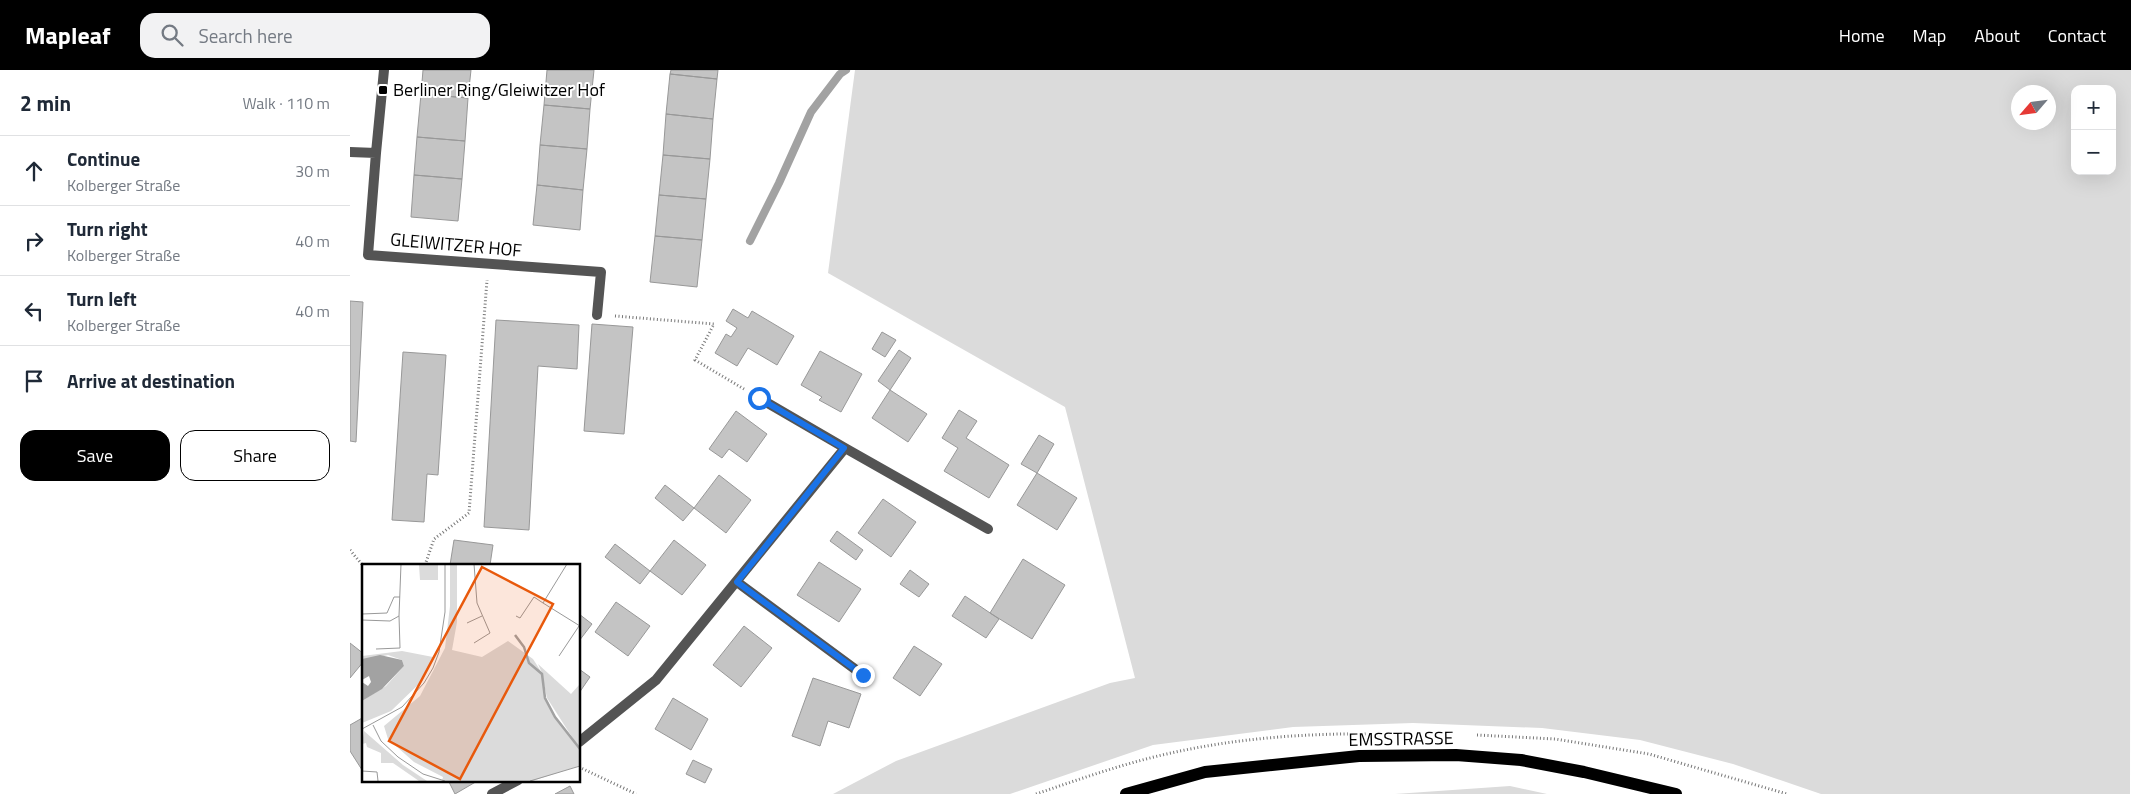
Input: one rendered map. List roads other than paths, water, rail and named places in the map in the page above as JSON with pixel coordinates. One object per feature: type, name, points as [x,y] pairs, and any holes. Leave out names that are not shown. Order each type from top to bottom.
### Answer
[{"type":"main road","name":"EMSSTRASSE","points":[[1126,794],[1205,772],[1360,756],[1456,755],[1521,760],[1584,772],[1676,794]]},
{"type":"street","points":[[350,152],[376,153],[384,70]]},
{"type":"street","name":"GLEIWITZER HOF","points":[[376,153],[368,255],[601,272],[597,315]]},
{"type":"street","points":[[759,398],[988,529]]},
{"type":"street","points":[[580,741],[656,680],[844,448]]},
{"type":"street","points":[[737,582],[863,675]]},
{"type":"street","points":[[492,794],[514,782]]},
{"type":"waterway","points":[[750,241],[811,112],[840,74],[846,70]]},
{"type":"place","name":"Berliner Ring/Gleiwitzer Hof","points":[[383,90]]}]
